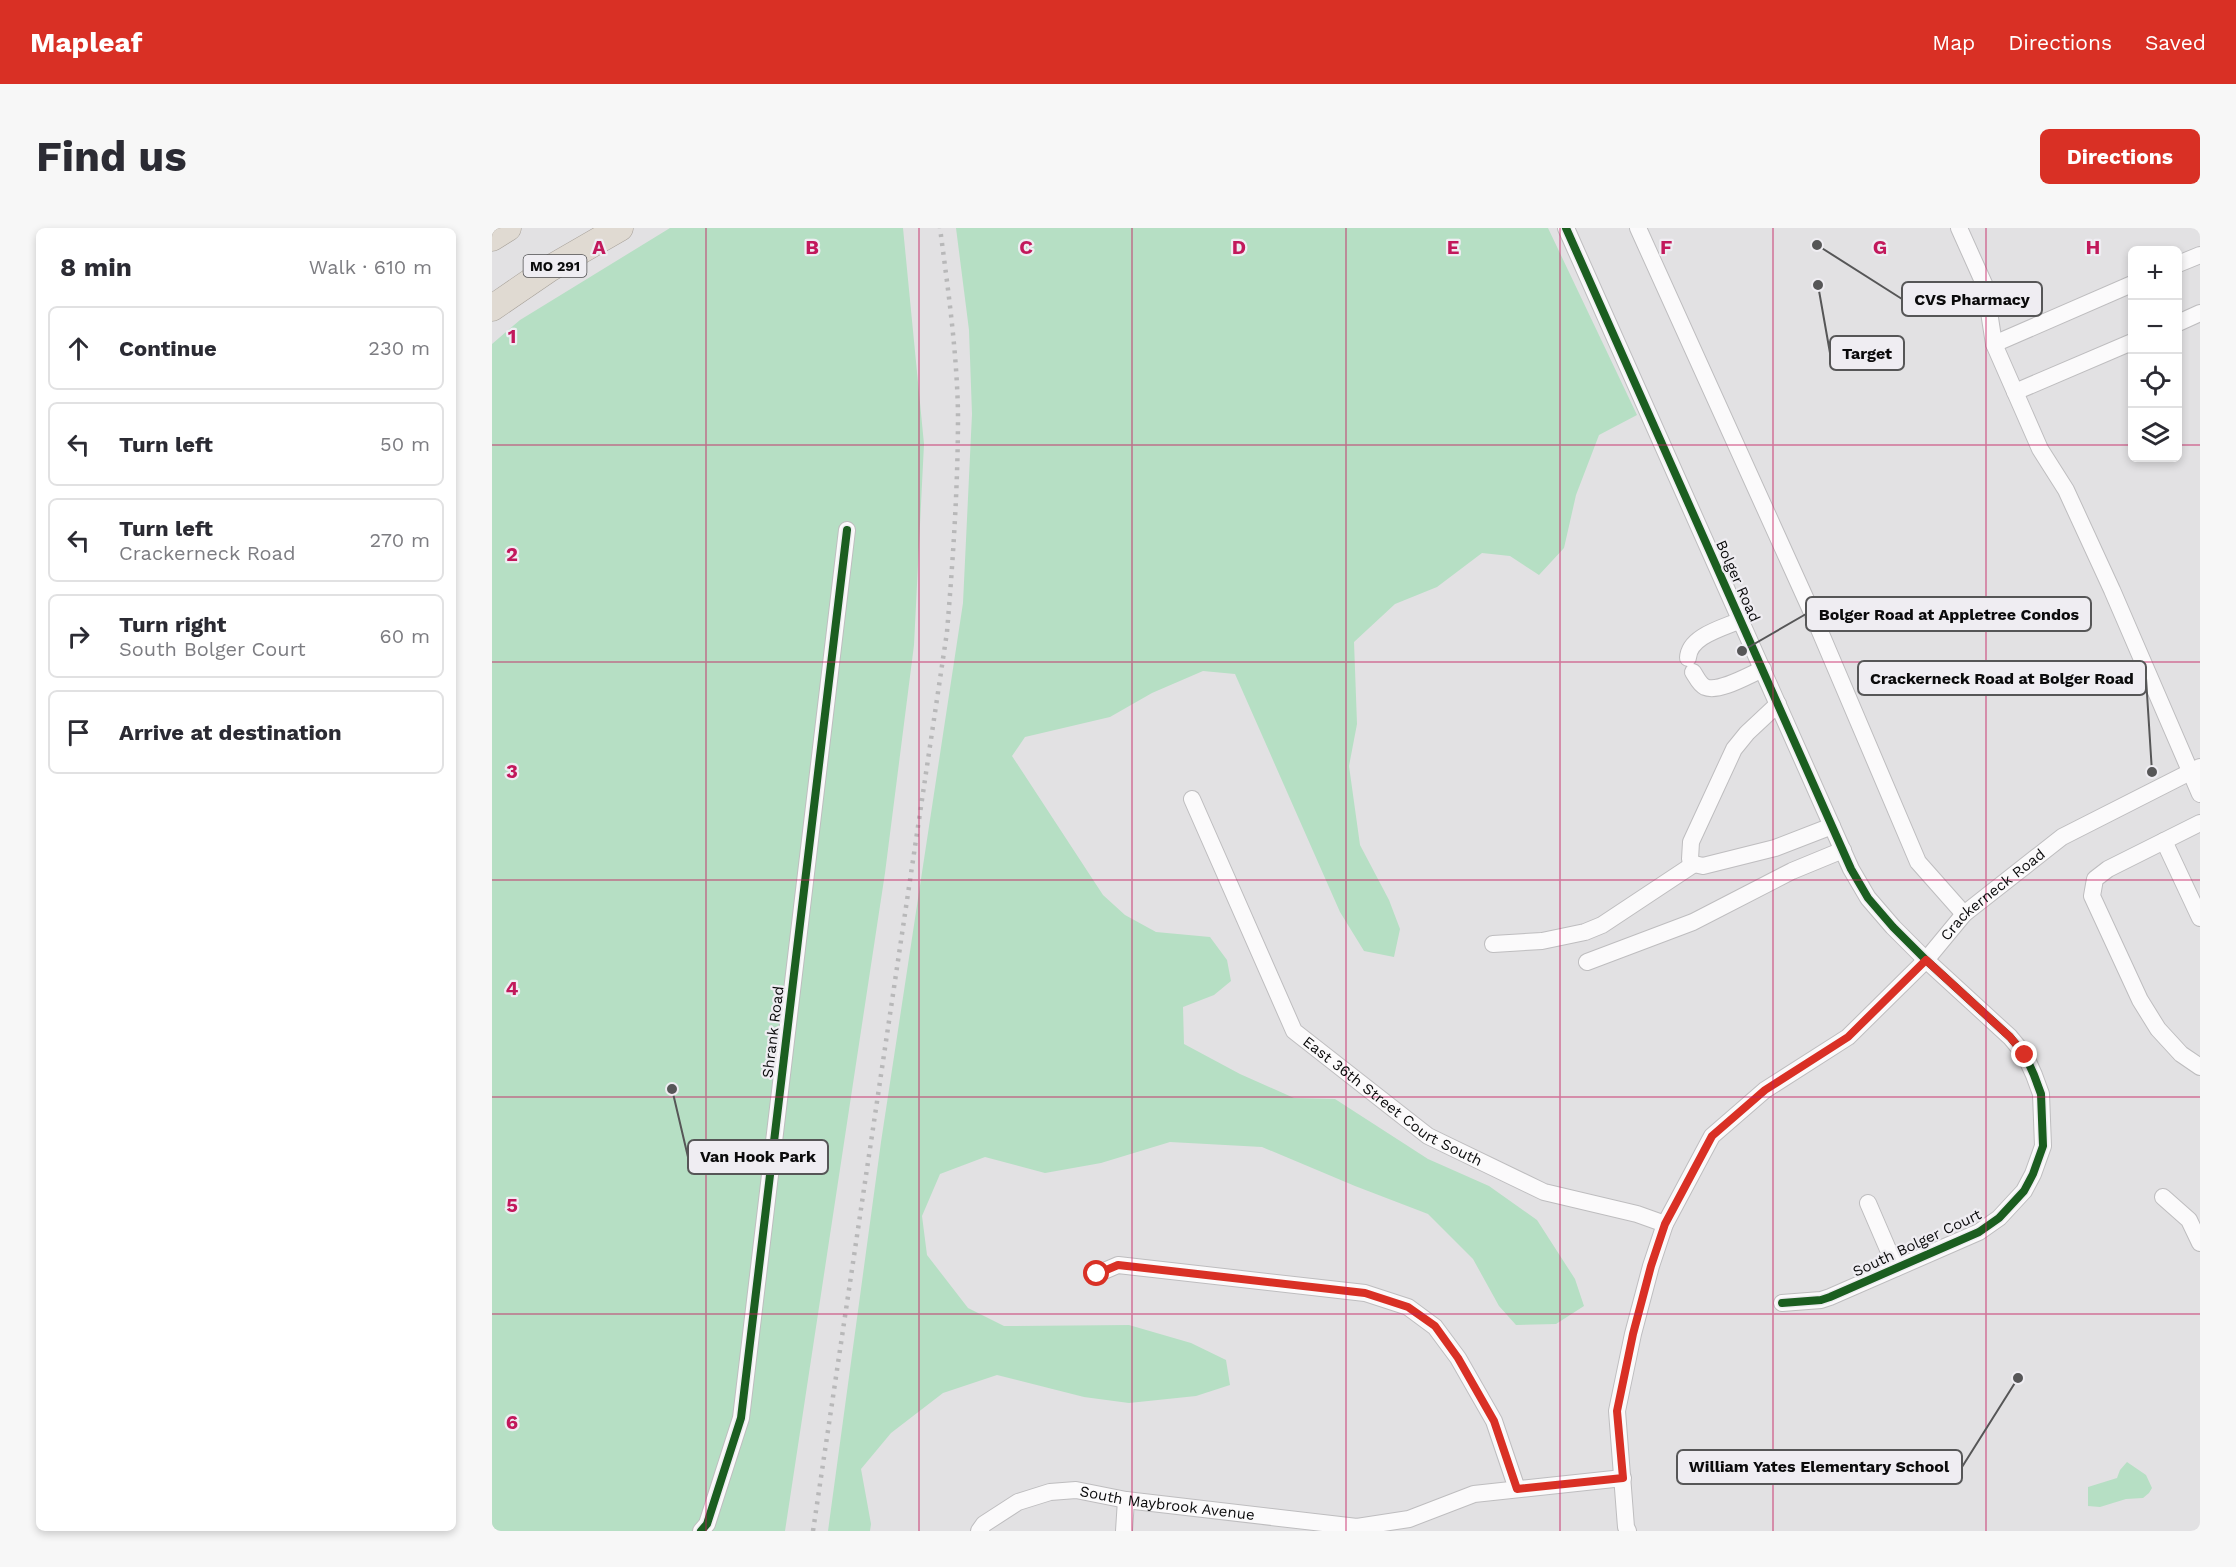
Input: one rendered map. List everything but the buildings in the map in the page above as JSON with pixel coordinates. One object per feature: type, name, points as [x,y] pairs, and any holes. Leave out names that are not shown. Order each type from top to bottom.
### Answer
[{"type":"highway","points":[[492,238],[508,228]]},
{"type":"highway","name":"MO 291","points":[[492,308],[549,269],[620,228]]},
{"type":"street","name":"Bolger Road","points":[[1566,228],[1843,850],[1868,898],[1926,960]]},
{"type":"street","points":[[1638,228],[1813,615],[1918,862],[1964,914]]},
{"type":"street","points":[[1959,228],[1985,286],[1994,344],[2040,449],[2066,490],[2195,769],[2200,794]]},
{"type":"street","points":[[2182,262],[2200,255]]},
{"type":"street","points":[[1994,344],[2128,286]]},
{"type":"street","points":[[2182,320],[2200,313]]},
{"type":"street","points":[[2015,392],[2128,344]]},
{"type":"street","name":"Shrank Road","points":[[701,1531],[707,1524],[741,1418],[847,530]]},
{"type":"street","points":[[1741,620],[1695,642],[1688,650],[1690,665],[1700,683],[1708,688],[1720,688],[1763,669]]},
{"type":"street","points":[[1778,704],[1747,733],[1734,749],[1690,842],[1690,859],[1694,864],[1702,866],[1775,848],[1832,826]]},
{"type":"street","name":"Crackerneck Road","points":[[1629,1531],[1626,1527],[1617,1411],[1633,1334],[1665,1224],[1712,1136],[1765,1090],[1848,1037],[1926,960],[1964,914],[2062,837],[2195,769]]},
{"type":"street","name":"East 36th Street Court South","points":[[1192,799],[1294,1031],[1428,1136],[1544,1192],[1637,1214],[1665,1224]]},
{"type":"street","points":[[2200,822],[2108,869],[2095,879],[2092,896],[2140,1000],[2158,1029],[2181,1054],[2200,1067]]},
{"type":"street","points":[[2164,841],[2200,918]]},
{"type":"street","points":[[1587,962],[1693,922],[1792,871],[1843,850]]},
{"type":"street","points":[[1493,944],[1542,941],[1585,932],[1602,925],[1694,864]]},
{"type":"street","name":"South Bolger Court","points":[[1782,1303],[1821,1300],[1830,1297],[1979,1232],[1999,1218],[2024,1191],[2033,1174],[2043,1146],[2041,1094],[2025,1055],[2010,1037],[1926,960]]},
{"type":"street","points":[[2163,1197],[2189,1220],[2200,1243]]},
{"type":"street","name":"South Bolger Court","points":[[1868,1203],[1896,1268]]},
{"type":"street","points":[[1097,1274],[1118,1265],[1365,1293],[1408,1307],[1435,1326],[1458,1358],[1494,1421],[1517,1489]]},
{"type":"street","name":"South Maybrook Avenue","points":[[979,1531],[984,1524],[1018,1502],[1050,1492],[1076,1490],[1126,1500],[1357,1527],[1409,1519],[1474,1494],[1623,1478]]},
{"type":"street","points":[[1124,1531],[1126,1500]]},
{"type":"green space","points":[[670,228],[903,228],[924,444],[914,645],[885,873],[785,1531],[492,1531],[492,344],[520,320]]},
{"type":"green space","points":[[956,228],[1548,228],[1637,415],[1599,435],[1576,495],[1564,548],[1539,575],[1510,556],[1482,553],[1437,587],[1395,604],[1354,642],[1357,724],[1349,766],[1360,845],[1389,900],[1400,929],[1394,957],[1364,951],[1340,912],[1235,674],[1203,671],[1152,693],[1110,717],[1025,737],[1012,756],[1103,895],[1125,915],[1156,932],[1210,937],[1227,960],[1231,981],[1214,995],[1183,1007],[1184,1044],[1240,1074],[1294,1098],[1335,1099],[1428,1159],[1489,1186],[1537,1220],[1575,1279],[1584,1306],[1556,1324],[1516,1325],[1499,1306],[1473,1259],[1428,1214],[1262,1147],[1170,1142],[1101,1163],[1045,1173],[985,1157],[940,1174],[922,1216],[927,1255],[968,1308],[1004,1326],[1129,1325],[1191,1343],[1226,1360],[1230,1385],[1196,1396],[1129,1403],[1084,1397],[997,1375],[943,1393],[891,1433],[861,1469],[871,1524],[870,1531],[828,1531],[881,1142],[963,603],[972,414],[969,330]]},
{"type":"green space","points":[[2127,1462],[2146,1475],[2152,1488],[2149,1493],[2143,1498],[2126,1499],[2100,1507],[2088,1506],[2088,1487],[2117,1478]]},
{"type":"railway","points":[[813,1531],[947,632],[955,523],[958,414],[954,344],[940,228]]},
{"type":"cycle path","points":[[1566,228],[1851,869],[1868,898],[1893,927],[2010,1037],[2025,1055],[2041,1094],[2043,1146],[2024,1191],[1999,1218],[1979,1232],[1830,1297],[1821,1300],[1782,1303]]},
{"type":"cycle path","points":[[701,1531],[707,1524],[741,1418],[847,530]]},
{"type":"place","name":"CVS Pharmacy","points":[[1817,245]]},
{"type":"place","name":"Target","points":[[1818,285]]},
{"type":"place","name":"Bolger Road at Appletree Condos","points":[[1742,651]]},
{"type":"place","name":"Crackerneck Road at Bolger Road","points":[[2152,772]]},
{"type":"place","name":"Van Hook Park","points":[[672,1089]]},
{"type":"place","name":"William Yates Elementary School","points":[[2018,1378]]},
{"type":"route","points":[[1097,1274],[1118,1265],[1365,1293],[1408,1307],[1435,1326],[1458,1358],[1494,1421],[1517,1489],[1623,1478],[1617,1411],[1633,1334],[1665,1224],[1712,1136],[1765,1090],[1848,1037],[1926,960],[2010,1037],[2025,1055]]}]
